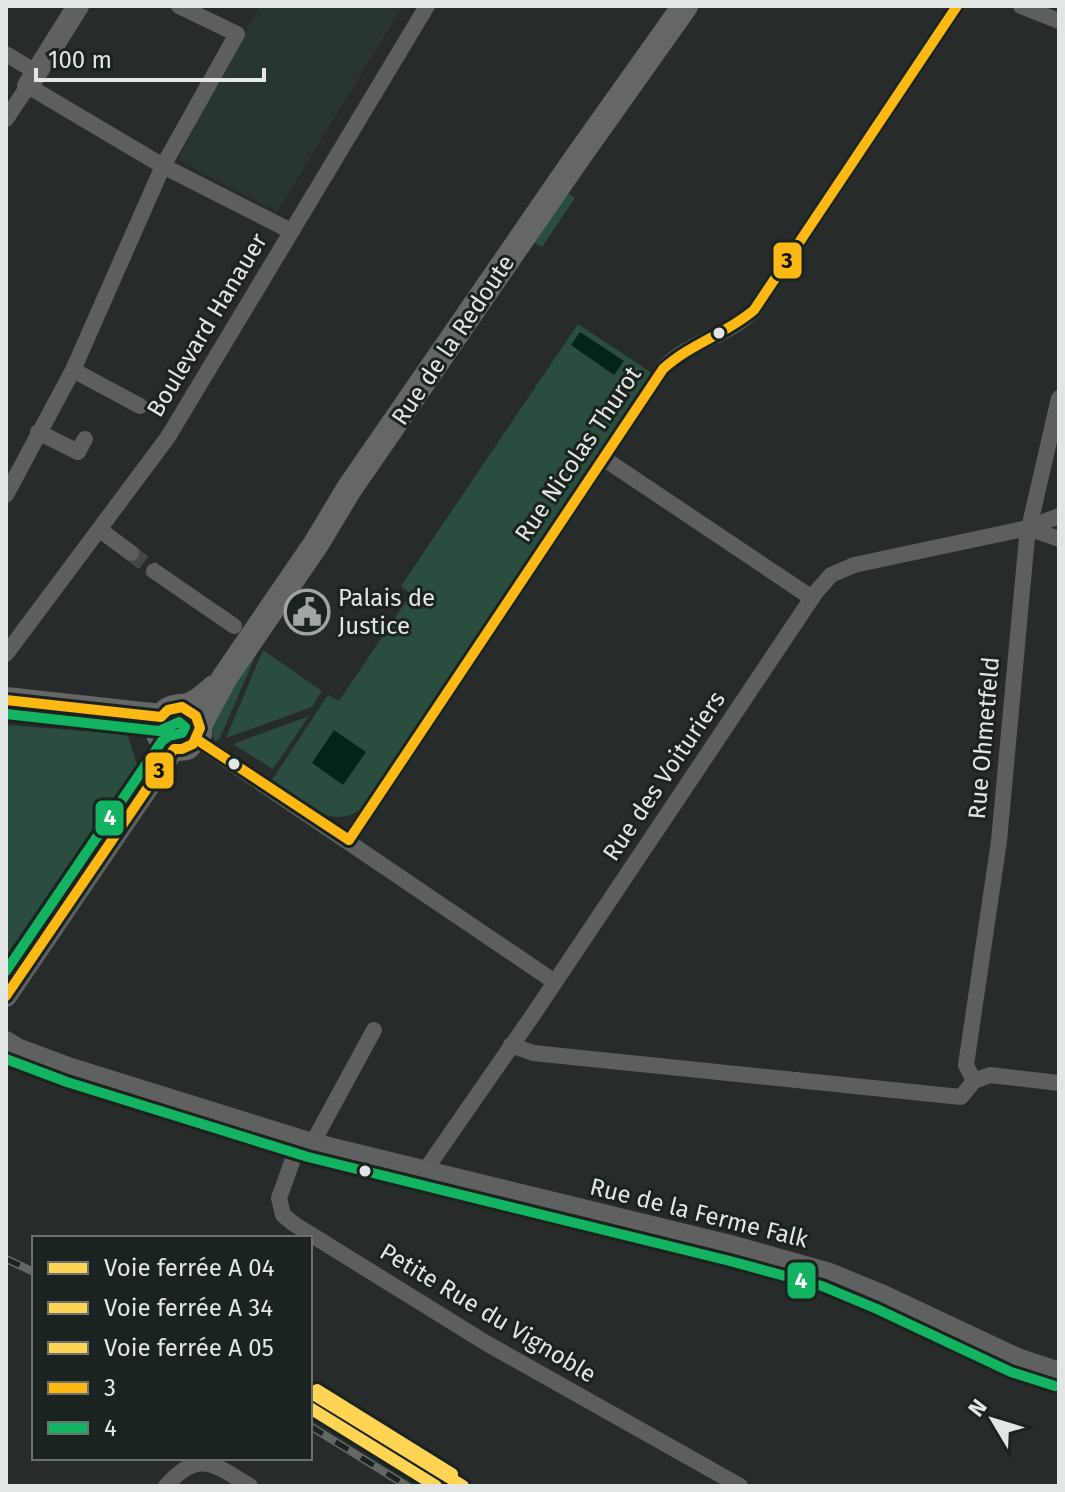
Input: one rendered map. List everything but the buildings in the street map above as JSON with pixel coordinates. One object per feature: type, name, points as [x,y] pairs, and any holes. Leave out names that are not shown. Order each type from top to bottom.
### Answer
[{"type":"main road","name":"Rue de la Redoute","points":[[183,727],[225,677],[379,445],[685,6]]},
{"type":"main road","points":[[6,700],[183,727]]},
{"type":"street","points":[[6,119],[22,69],[78,6]]},
{"type":"street","points":[[6,495],[73,370],[163,166],[237,34],[179,6]]},
{"type":"street","name":"Boulevard Hanauer","points":[[6,654],[168,437],[427,6]]},
{"type":"street","name":"Rue Nicolas Thurot","points":[[349,840],[669,362],[754,310],[957,6]]},
{"type":"street","points":[[1021,6],[1059,21]]},
{"type":"street","points":[[22,69],[163,166],[291,231]]},
{"type":"street","points":[[73,370],[140,406]]},
{"type":"street","name":"Rue Ohmetfeld","points":[[974,1081],[966,1065],[999,841],[1028,528],[1059,398]]},
{"type":"street","points":[[38,432],[78,452],[85,439]]},
{"type":"street","points":[[603,458],[812,598]]},
{"type":"street","name":"Rue des Voituriers","points":[[424,1172],[812,598],[831,575],[854,565],[1028,528],[1059,516]]},
{"type":"street","points":[[1028,528],[1059,539]]},
{"type":"street","points":[[100,530],[131,553]]},
{"type":"street","points":[[154,571],[234,626]]},
{"type":"street","points":[[183,727],[555,982]]},
{"type":"street","name":"Rue de la Redoute","points":[[6,996],[183,727]]},
{"type":"street","points":[[306,1142],[374,1030]]},
{"type":"street","name":"Rue de la Ferme Falk","points":[[6,1042],[71,1069],[306,1142],[734,1247],[827,1273],[1017,1359],[1059,1373]]},
{"type":"street","points":[[511,1045],[533,1053],[961,1097],[974,1081],[990,1075],[1059,1083]]},
{"type":"street","name":"Petite Rue du Vignoble","points":[[306,1142],[279,1198],[283,1215],[294,1224],[486,1343],[740,1486]]},
{"type":"street","points":[[166,1486],[192,1465],[209,1462],[250,1486]]},
{"type":"shaded area","points":[[260,6],[403,6],[277,212],[178,160],[220,75]]},
{"type":"shaded area","points":[[566,192],[575,198],[542,247],[533,242]]},
{"type":"shaded area","points":[[578,324],[652,373],[363,806],[352,814],[340,817],[316,811],[272,780],[328,695],[339,701],[411,594],[401,586]]},
{"type":"shaded area","points":[[580,332],[624,361],[614,375],[571,345]]},
{"type":"shaded area","points":[[259,648],[219,740],[215,741],[210,717]]},
{"type":"shaded area","points":[[263,650],[322,691],[312,707],[226,738]]},
{"type":"shaded area","points":[[309,716],[273,769],[233,744]]},
{"type":"shaded area","points":[[6,725],[127,734],[137,764],[6,956]]},
{"type":"shaded area","points":[[334,730],[366,752],[343,785],[312,763]]},
{"type":"tunnel","points":[[131,553],[154,571]]},
{"type":"railway","points":[[6,1259],[32,1271]]},
{"type":"railway","points":[[312,1427],[407,1486]]},
{"type":"transit line","name":"3","points":[[196,739],[349,840],[663,369],[754,310],[957,6]]},
{"type":"transit line","name":"3","points":[[6,700],[161,717],[168,710],[182,707],[196,716],[200,728],[193,744],[174,749],[6,996]]},
{"type":"transit line","name":"4","points":[[6,714],[159,731],[179,722],[185,727],[182,733],[162,741],[6,971]]},
{"type":"transit line","name":"4","points":[[6,1059],[67,1082],[308,1157],[822,1286],[1011,1372],[1055,1386]]},
{"type":"transit line","points":[[317,1390],[452,1474]]},
{"type":"transit line","points":[[312,1393],[463,1486]]},
{"type":"transit line","points":[[312,1409],[436,1486]]},
{"type":"place","name":"Palais de Justice","points":[[307,612]]}]
